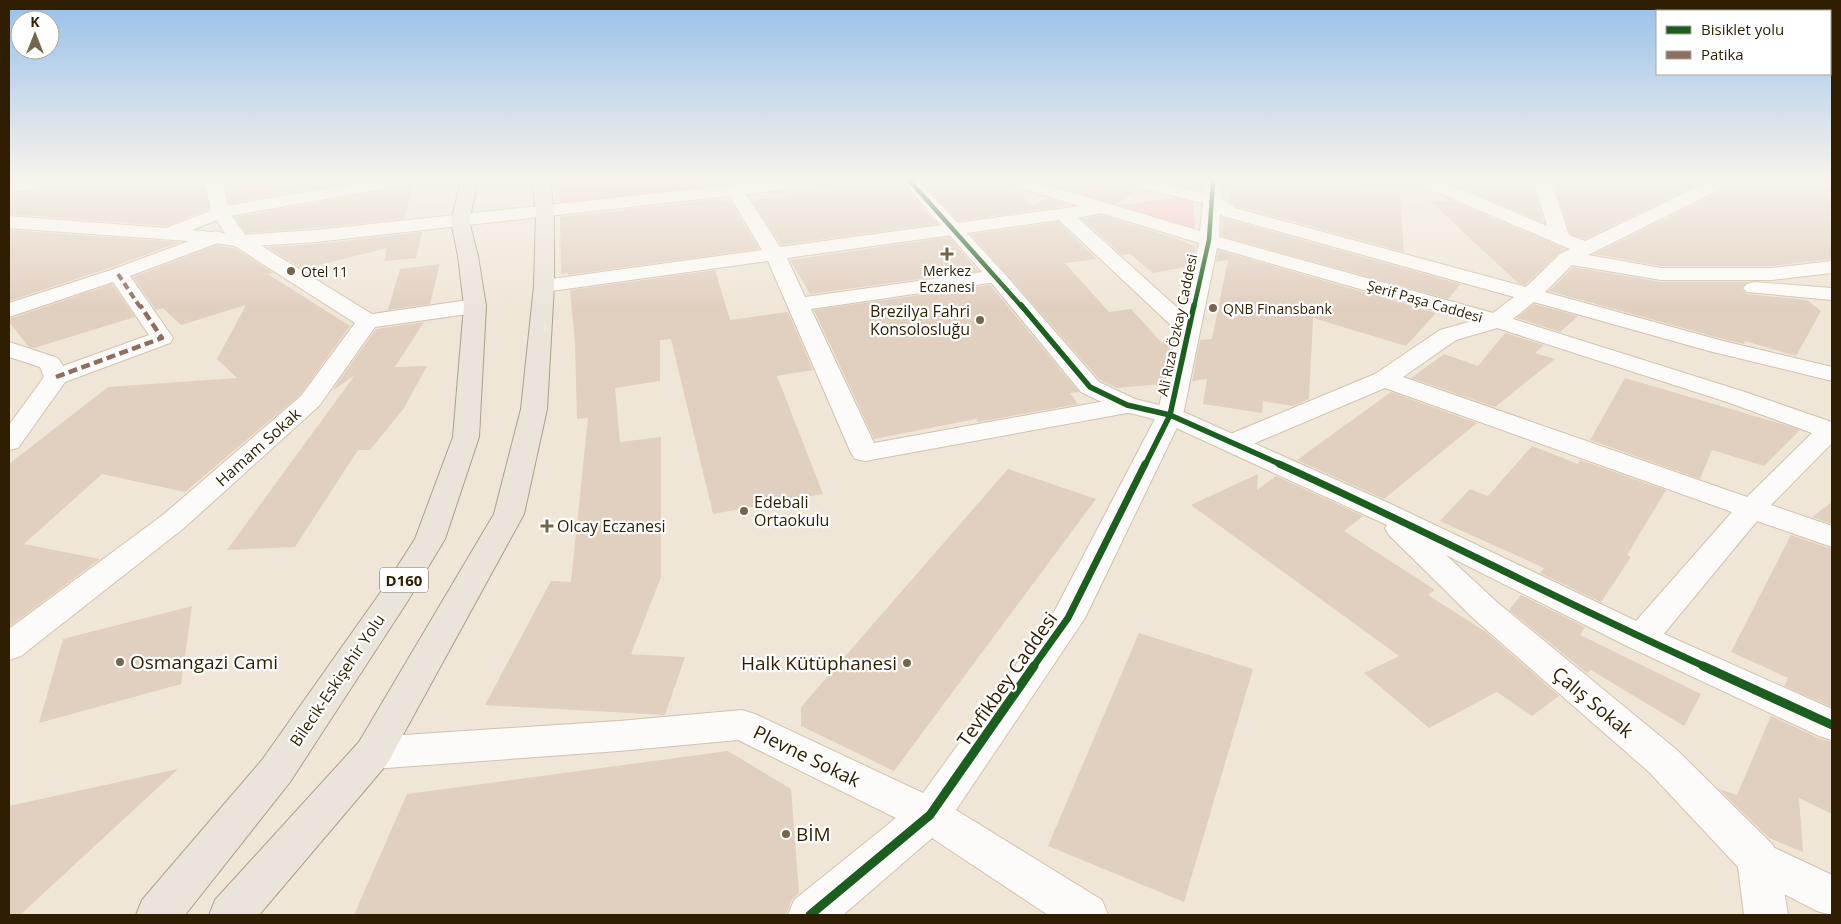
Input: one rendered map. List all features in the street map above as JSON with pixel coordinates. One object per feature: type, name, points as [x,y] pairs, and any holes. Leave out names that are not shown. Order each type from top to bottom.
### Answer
[{"type":"main road","name":"Bilecik-Eskişehir Yolu","points":[[158,915],[276,771],[396,594],[430,539],[466,437],[475,306],[468,256],[461,224]]},
{"type":"main road","points":[[231,915],[374,753],[509,514],[534,410],[544,286],[545,224]]},
{"type":"street","points":[[36,224],[228,239],[316,236],[430,224]]},
{"type":"street","points":[[164,234],[189,224]]},
{"type":"street","points":[[224,224],[228,239],[368,321],[475,306]]},
{"type":"street","points":[[756,224],[775,255],[865,453],[1128,405]]},
{"type":"street","points":[[948,224],[996,276],[1090,387],[1128,405],[1170,415],[1383,511],[1641,638],[1832,725]]},
{"type":"street","points":[[544,286],[998,224]]},
{"type":"street","points":[[1074,224],[1190,331]]},
{"type":"street","name":"Şerif Paşa Caddesi","points":[[1156,224],[1497,321],[1736,397],[1831,430]]},
{"type":"street","name":"Ali Rıza Özkay Caddesi","points":[[1170,415],[1190,331],[1209,240],[1210,224]]},
{"type":"street","points":[[1274,224],[1717,346],[1832,374]]},
{"type":"street","points":[[1531,224],[1560,236],[1576,253],[1699,284],[1832,294]]},
{"type":"street","points":[[1556,224],[1560,236]]},
{"type":"street","points":[[1232,443],[1384,379],[1448,335],[1497,321],[1531,294],[1576,253],[1635,224]]},
{"type":"street","points":[[9,310],[228,239]]},
{"type":"street","points":[[1661,274],[1772,274],[1832,266]]},
{"type":"street","points":[[9,442],[42,399],[56,377],[162,338],[118,274]]},
{"type":"street","points":[[797,305],[996,276]]},
{"type":"street","points":[[1810,292],[1832,309]]},
{"type":"street","name":"Hamam Sokak","points":[[9,647],[174,521],[310,401],[368,321]]},
{"type":"street","points":[[9,349],[50,363],[56,377]]},
{"type":"street","points":[[1384,379],[1832,538]]},
{"type":"street","name":"Tevfikbey Caddesi","points":[[810,915],[930,815],[1068,618],[1170,415]]},
{"type":"street","points":[[1641,638],[1751,509],[1831,430]]},
{"type":"street","name":"Çalış Sokak","points":[[1383,511],[1486,611],[1663,761],[1758,859],[1832,896]]},
{"type":"street","name":"Plevne Sokak","points":[[374,753],[619,736],[742,725],[930,815],[1086,915]]},
{"type":"street","points":[[1758,859],[1766,915]]},
{"type":"shaded area","points":[[1175,224],[1195,224],[1195,231]]},
{"type":"building","points":[[141,224],[171,224],[166,226]]},
{"type":"building","points":[[240,224],[354,224],[316,228],[246,233]]},
{"type":"building","points":[[560,224],[744,224],[759,249],[568,275],[568,273],[561,274]]},
{"type":"building","points":[[768,224],[936,224],[781,245]]},
{"type":"building","points":[[1043,224],[1060,224],[1097,259],[1065,263],[1109,312],[1131,309],[1162,343],[1172,342],[1162,384],[1117,388],[1100,380],[971,234]]},
{"type":"building","points":[[1088,224],[1130,224],[1175,238],[1196,247],[1191,266],[1153,273],[1130,254],[1122,255]]},
{"type":"building","points":[[1222,224],[1245,224],[1461,284],[1448,299],[1221,236]]},
{"type":"building","points":[[1302,224],[1402,224],[1404,252]]},
{"type":"building","points":[[1455,224],[1507,224],[1566,249],[1559,253],[1525,285],[1518,283]]},
{"type":"building","points":[[1567,224],[1616,224],[1585,239],[1570,234]]},
{"type":"building","points":[[1655,224],[1832,224],[1832,259],[1772,266],[1661,266],[1594,254]]},
{"type":"building","points":[[9,230],[180,242],[110,268],[9,301]]},
{"type":"building","points":[[422,232],[416,258],[384,261],[387,248],[303,269],[267,247],[316,244]]},
{"type":"building","points":[[949,237],[978,271],[810,294],[790,260]]},
{"type":"building","points":[[217,245],[234,248],[274,273],[268,274],[350,326],[300,395],[185,492],[102,474],[24,544],[100,559],[9,627],[9,464],[108,387],[237,378],[217,359],[246,305],[181,325],[163,308],[156,310],[133,277]]},
{"type":"building","points":[[1218,250],[1436,313],[1406,346],[1313,318],[1309,399],[1293,406],[1263,401],[1262,413],[1203,404],[1207,379],[1192,381],[1200,340],[1212,339],[1228,260],[1216,262]]},
{"type":"building","points":[[440,264],[430,304],[388,310],[400,269]]},
{"type":"building","points":[[1573,267],[1661,282],[1748,282],[1741,288],[1747,294],[1807,300],[1821,311],[1796,356],[1745,341],[1744,344],[1723,339],[1549,291]]},
{"type":"building","points":[[715,270],[730,320],[788,312],[813,370],[777,376],[823,494],[713,514],[671,339],[660,340],[660,381],[615,388],[620,442],[661,437],[661,577],[631,654],[685,657],[665,715],[485,705],[551,581],[571,582],[588,418],[577,419],[575,343],[570,290]]},
{"type":"building","points":[[112,284],[135,317],[34,348],[29,347],[9,322],[9,319]]},
{"type":"building","points":[[990,285],[1079,392],[1070,393],[1078,404],[978,422],[976,419],[874,439],[814,310]]},
{"type":"building","points":[[1534,304],[1578,316],[1560,332],[1517,318]]},
{"type":"building","points":[[424,322],[395,367],[427,366],[404,408],[370,450],[358,450],[295,547],[227,550],[355,375],[332,391],[376,329]]},
{"type":"building","points":[[1505,333],[1544,345],[1535,353],[1555,359],[1495,407],[1411,378],[1444,354],[1478,366]]},
{"type":"building","points":[[1625,378],[1800,430],[1764,466],[1712,450],[1700,479],[1590,440]]},
{"type":"building","points":[[1391,392],[1477,423],[1384,499],[1297,460]]},
{"type":"building","points":[[1532,446],[1578,464],[1580,460],[1666,490],[1627,555],[1631,557],[1601,602],[1540,573],[1544,568],[1440,521],[1470,489],[1488,496]]},
{"type":"building","name":"Halk Kütüphanesi","points":[[1008,469],[1096,499],[894,771],[801,726],[801,707]]},
{"type":"building","points":[[1258,474],[1257,490],[1276,476],[1363,516],[1344,531],[1435,590],[1428,595],[1486,632],[1559,696],[1532,716],[1497,692],[1429,728],[1364,673],[1399,656],[1191,505]]},
{"type":"building","points":[[1832,502],[1832,524],[1812,517]]},
{"type":"building","points":[[1791,535],[1832,549],[1832,707],[1784,686],[1788,678],[1731,652]]},
{"type":"building","points":[[1521,595],[1585,627],[1580,635],[1701,694],[1684,726],[1591,670],[1587,673],[1509,610]]},
{"type":"building","name":"Osmangazi Cami","points":[[192,606],[181,684],[39,723],[63,639]]},
{"type":"building","points":[[1139,633],[1253,669],[1184,902],[1048,846]]},
{"type":"building","points":[[1771,716],[1818,738],[1832,742],[1832,814],[1799,798],[1803,852],[1769,838],[1719,789],[1737,795]]},
{"type":"building","points":[[728,751],[791,789],[799,893],[792,899],[786,915],[354,915],[407,794]]},
{"type":"building","points":[[178,769],[20,915],[9,915],[9,806]]},
{"type":"marked path","points":[[56,377],[162,338],[118,274]]},
{"type":"cycle path","points":[[949,224],[996,276],[1090,387],[1127,405],[1170,415],[1383,511],[1641,638],[1832,725]]},
{"type":"cycle path","points":[[810,915],[930,815],[1068,618],[1170,415],[1209,240],[1210,224]]},
{"type":"place","name":"Merkez Eczanesi","points":[[947,254]]},
{"type":"place","name":"Otel 11","points":[[291,271]]},
{"type":"place","name":"QNB Finansbank","points":[[1213,308]]},
{"type":"place","name":"Brezilya Fahri Konsolosluğu","points":[[980,320]]},
{"type":"place","name":"Edebali Ortaokulu","points":[[744,511]]},
{"type":"place","name":"Olcay Eczanesi","points":[[547,526]]},
{"type":"place","name":"Osmangazi Cami","points":[[120,662]]},
{"type":"place","name":"Halk Kütüphanesi","points":[[907,663]]},
{"type":"place","name":"BİM","points":[[786,834]]}]
